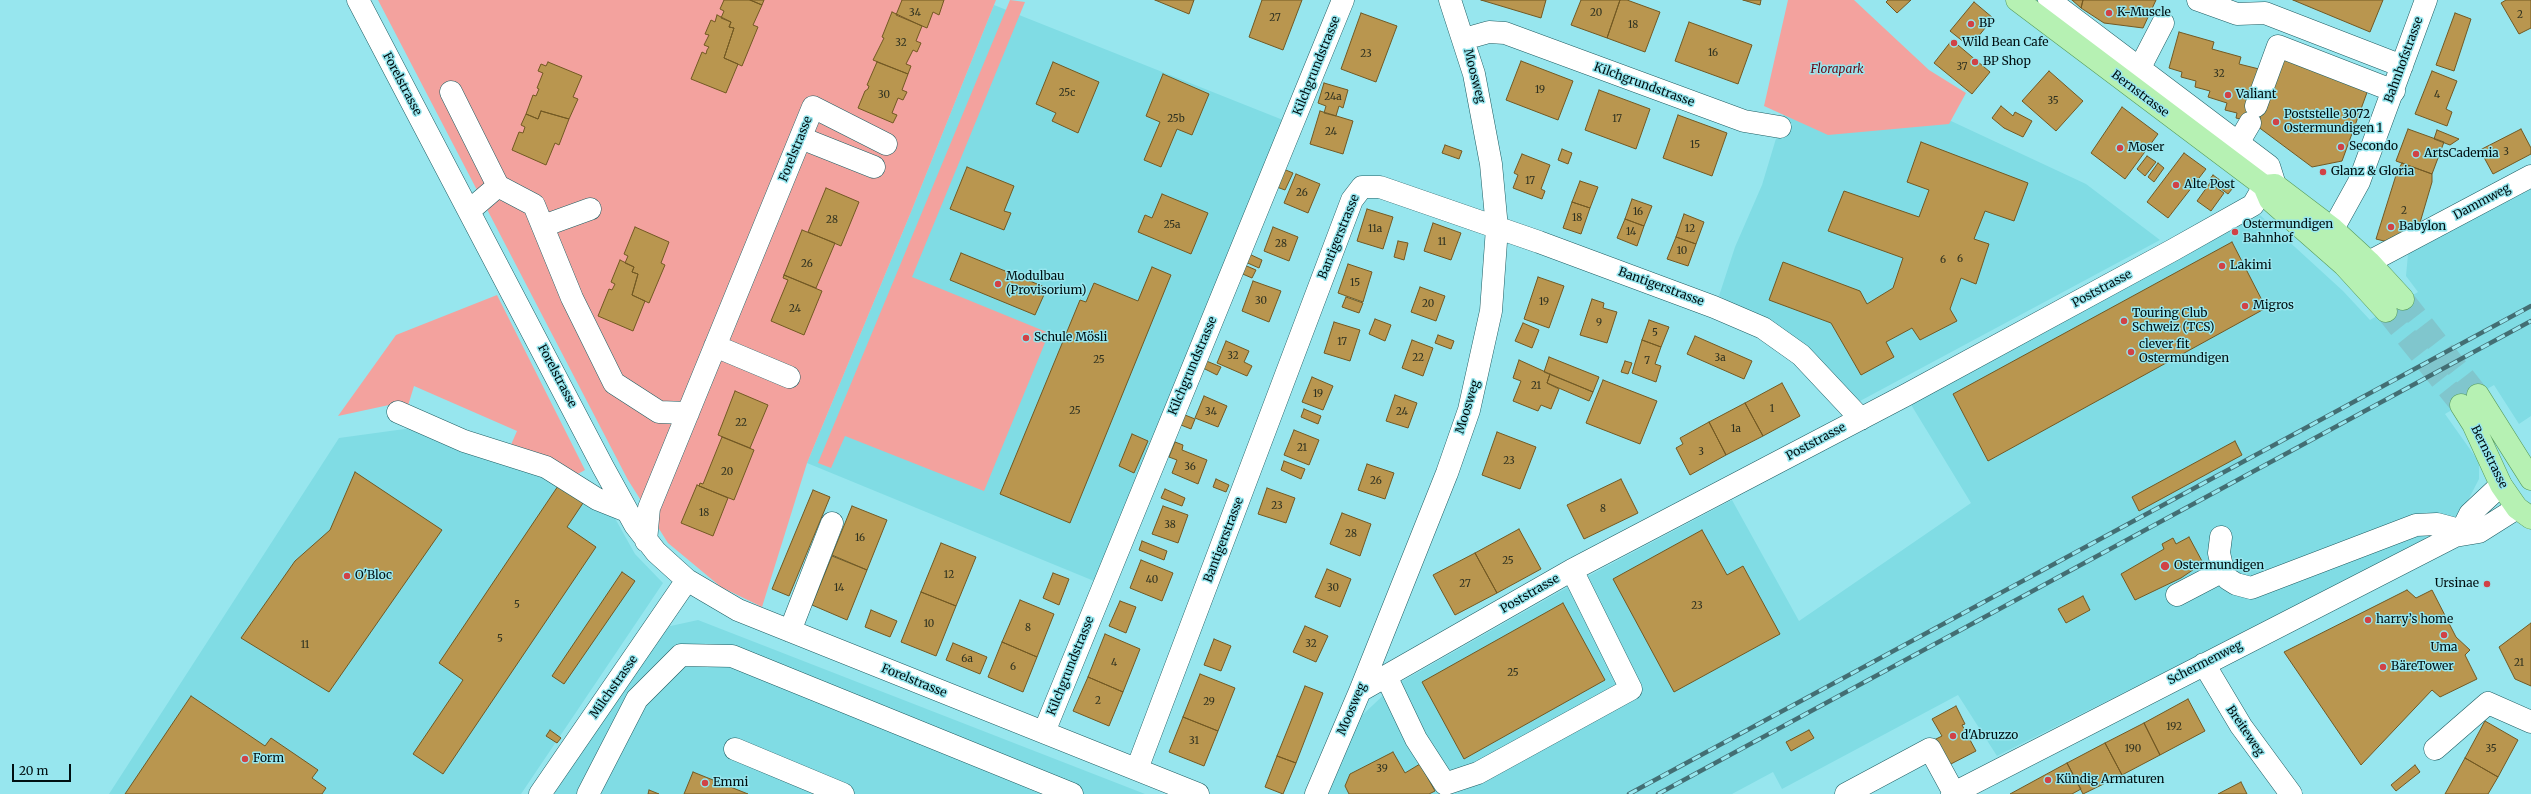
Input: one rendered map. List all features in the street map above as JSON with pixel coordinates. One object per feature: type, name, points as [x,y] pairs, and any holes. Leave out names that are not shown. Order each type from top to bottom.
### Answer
[{"type":"main road","name":"Bernstrasse","points":[[2017,0],[2135,77],[2233,152],[2270,186],[2270,200],[2369,262],[2395,305],[2356,277],[2329,238]]},
{"type":"main road","name":"Bernstrasse","points":[[2527,474],[2470,400],[2473,424],[2501,486],[2527,510]]},
{"type":"main road","points":[[2501,486],[2527,474]]},
{"type":"street","name":"Forelstrasse","points":[[358,0],[470,210],[627,511],[646,541],[688,580],[720,601],[790,632],[1198,794]]},
{"type":"street","name":"Kilchgrundstrasse","points":[[1044,732],[1343,0]]},
{"type":"street","name":"Moosweg","points":[[1316,794],[1360,691],[1432,512],[1469,410],[1491,311],[1497,228],[1483,116],[1464,39],[1450,0]]},
{"type":"street","points":[[2049,0],[2135,77],[2163,24]]},
{"type":"street","points":[[2198,0],[2237,14],[2265,13],[2402,66]]},
{"type":"street","name":"Bahnhofstrasse","points":[[2329,238],[2359,182],[2394,91],[2426,0]]},
{"type":"street","name":"Kilchgrundstrasse","points":[[1464,39],[1489,32],[1505,33],[1744,121],[1780,127]]},
{"type":"street","points":[[2233,152],[2253,114],[2278,46],[2394,91]]},
{"type":"street","points":[[451,92],[498,186],[534,205],[572,298],[614,383],[659,412],[688,413]]},
{"type":"street","name":"Forelstrasse","points":[[646,541],[649,508],[813,107],[886,144]]},
{"type":"street","points":[[801,138],[874,167]]},
{"type":"street","name":"Dammweg","points":[[2369,262],[2531,176]]},
{"type":"street","points":[[470,210],[498,186]]},
{"type":"street","name":"Bantigerstrasse","points":[[1137,769],[1355,194],[1367,186],[1380,187],[1497,228],[1707,305],[1763,328],[1802,355],[1861,419]]},
{"type":"street","name":"Poststrasse","points":[[1360,691],[1572,570],[1861,419],[2253,205],[2270,186]]},
{"type":"street","points":[[543,226],[590,209]]},
{"type":"street","points":[[715,346],[789,377]]},
{"type":"street","points":[[398,412],[464,442],[546,467],[597,499],[627,511]]},
{"type":"street","points":[[2221,537],[2218,553],[2224,571],[2236,584],[2251,588],[2416,525],[2437,524],[2452,528],[2460,534],[2470,514],[2501,486]]},
{"type":"street","name":"Schermenweg","points":[[1953,794],[2460,534],[2479,532],[2527,510]]},
{"type":"street","points":[[790,632],[832,523]]},
{"type":"street","points":[[1386,676],[1416,739],[1445,784],[1478,773],[1631,689],[1572,570]]},
{"type":"street","points":[[2177,595],[2224,571]]},
{"type":"street","name":"Milchstrasse","points":[[540,794],[688,580]]},
{"type":"street","points":[[588,794],[637,698],[681,655],[732,656],[1072,794]]},
{"type":"street","name":"Breiteweg","points":[[2204,664],[2240,726],[2291,794]]},
{"type":"street","points":[[2435,749],[2488,703],[2531,722]]},
{"type":"street","points":[[735,749],[843,794]]},
{"type":"street","points":[[1846,794],[1930,749],[1953,794]]},
{"type":"shaded area","name":"Schule Mösli","points":[[994,5],[1283,120],[1094,581],[807,463],[911,212]]},
{"type":"shaded area","points":[[1784,112],[1936,114],[2086,184],[2160,240],[1847,408],[1800,341],[1719,296],[1735,247],[1762,185]]},
{"type":"shaded area","points":[[2531,184],[2531,416],[2519,424],[2494,385],[2445,414],[2479,462],[2479,479],[2461,514],[2431,539],[1997,756],[1958,695],[1782,789],[1773,772],[1732,794],[1328,794],[1355,722],[1392,687],[1575,583],[1732,500],[1799,621],[1971,503],[1910,403],[2260,215],[2343,291],[2370,320],[2418,292],[2406,276],[2408,254],[2414,246]]},
{"type":"shaded area","points":[[412,428],[532,466],[612,513],[635,554],[663,583],[521,794],[109,794],[339,438]]},
{"type":"shaded area","points":[[698,620],[1145,794],[554,794],[666,627]]},
{"type":"green space","points":[[378,0],[996,0],[911,212],[807,463],[762,607],[721,587],[668,543],[628,480]]},
{"type":"green space","points":[[1010,0],[1025,2],[912,277],[1049,333],[984,491],[845,436],[831,468],[818,463]]},
{"type":"green space","name":"Florapark","points":[[1788,0],[1854,0],[1929,70],[1966,93],[1949,124],[1828,135],[1764,106]]},
{"type":"green space","points":[[497,295],[585,470],[574,476],[510,447],[517,431],[414,386],[407,409],[389,405],[338,416],[396,335]]},
{"type":"building","points":[[724,0],[750,0],[762,5],[753,25],[758,27],[742,66],[724,58],[734,28],[729,27],[731,22],[721,18],[724,11],[720,9]]},
{"type":"building","points":[[750,0],[764,0],[762,5]]},
{"type":"building","points":[[902,0],[944,0],[939,15],[933,12],[927,28],[896,15]]},
{"type":"building","points":[[1155,0],[1194,0],[1189,14]]},
{"type":"building","points":[[1262,0],[1302,0],[1283,50],[1249,37]]},
{"type":"building","points":[[1481,0],[1546,0],[1541,18]]},
{"type":"building","points":[[1581,0],[1620,0],[1607,38],[1571,25]]},
{"type":"building","points":[[1620,0],[1627,0],[1660,12],[1645,52],[1607,38]]},
{"type":"building","points":[[1743,0],[1761,0],[1760,5]]},
{"type":"building","points":[[1888,0],[1911,0],[1897,13],[1886,2]]},
{"type":"building","points":[[2072,0],[2083,0],[2081,8]]},
{"type":"building","points":[[2083,0],[2156,0],[2143,28],[2104,23],[2081,8]]},
{"type":"building","points":[[2293,0],[2383,0],[2370,32]]},
{"type":"building","points":[[2506,0],[2531,0],[2531,28],[2519,34],[2501,3]]},
{"type":"building","points":[[1974,2],[1993,18],[1970,47],[1950,31]]},
{"type":"building","points":[[892,12],[922,26],[916,41],[921,43],[917,52],[913,50],[906,64],[911,66],[908,74],[873,60],[884,38],[882,37]]},
{"type":"building","points":[[1361,13],[1397,26],[1376,82],[1341,69]]},
{"type":"building","points":[[2455,13],[2471,19],[2454,71],[2436,65]]},
{"type":"building","points":[[717,15],[731,22],[729,27],[734,28],[724,58],[738,64],[726,93],[691,79],[702,52],[706,54],[709,47],[704,45],[709,35],[705,34],[711,20],[715,22]]},
{"type":"building","points":[[1689,22],[1752,45],[1738,84],[1675,61]]},
{"type":"building","points":[[2179,32],[2214,42],[2212,49],[2241,57],[2239,64],[2259,69],[2245,120],[2236,118],[2237,113],[2225,110],[2227,103],[2208,97],[2210,91],[2195,87],[2196,81],[2181,77],[2182,72],[2169,68]]},
{"type":"building","points":[[1952,40],[1990,72],[1972,94],[1934,63]]},
{"type":"building","points":[[2282,56],[2369,87],[2342,161],[2312,167],[2257,126]]},
{"type":"building","points":[[1521,61],[1573,81],[1558,120],[1506,100]]},
{"type":"building","points":[[548,62],[582,76],[573,97],[578,99],[569,119],[541,111],[538,119],[526,114],[533,95],[536,96],[539,89],[537,88],[543,73],[538,71],[541,64],[546,66]]},
{"type":"building","points":[[877,62],[908,74],[902,90],[907,92],[903,100],[898,98],[892,113],[897,115],[893,123],[858,108],[865,91],[868,89],[869,86],[867,85]]},
{"type":"building","points":[[1053,62],[1099,82],[1078,133],[1052,121],[1056,113],[1036,104]]},
{"type":"building","points":[[2049,71],[2083,101],[2056,131],[2022,101]]},
{"type":"building","points":[[2432,71],[2457,81],[2446,109],[2452,112],[2447,126],[2415,114]]},
{"type":"building","points":[[1163,74],[1209,94],[1192,135],[1177,129],[1161,167],[1144,160],[1160,122],[1146,116]]},
{"type":"building","points":[[1324,83],[1348,90],[1343,108],[1339,106],[1336,116],[1324,113],[1326,106],[1318,103]]},
{"type":"building","points":[[1599,90],[1650,109],[1636,149],[1585,130]]},
{"type":"building","points":[[2001,106],[2013,116],[2015,112],[2032,121],[2023,137],[2004,128],[1992,118]]},
{"type":"building","points":[[2122,107],[2158,134],[2125,179],[2091,153]]},
{"type":"building","points":[[541,111],[569,119],[559,145],[555,143],[546,165],[512,150],[519,132],[523,133],[525,127],[521,125],[526,114],[538,119]]},
{"type":"building","points":[[1320,111],[1353,121],[1343,154],[1310,144]]},
{"type":"building","points":[[1678,115],[1727,133],[1712,176],[1663,158]]},
{"type":"building","points":[[2408,129],[2444,142],[2432,174],[2396,161]]},
{"type":"building","points":[[2521,129],[2531,148],[2531,154],[2493,174],[2480,150]]},
{"type":"building","points":[[2437,130],[2459,139],[2450,145],[2434,139]]},
{"type":"building","points":[[1921,142],[2028,183],[2014,221],[1985,211],[1974,239],[1989,244],[1976,284],[1961,278],[1950,309],[1957,321],[1920,340],[1912,328],[1886,342],[1894,357],[1861,375],[1831,323],[1769,300],[1783,262],[1860,291],[1867,304],[1893,288],[1903,258],[1828,231],[1844,191],[1919,217],[1929,190],[1907,182]]},
{"type":"building","points":[[1445,145],[1462,151],[1459,159],[1442,153]]},
{"type":"building","points":[[1562,149],[1572,153],[1568,164],[1558,160]]},
{"type":"building","name":"Alte Post","points":[[2184,153],[2206,169],[2168,218],[2147,202]]},
{"type":"building","points":[[1522,154],[1550,165],[1541,189],[1545,191],[1542,199],[1513,188],[1518,175],[1514,173]]},
{"type":"building","points":[[2147,156],[2156,162],[2145,176],[2137,169]]},
{"type":"building","points":[[2158,163],[2164,168],[2154,182],[2148,177]]},
{"type":"building","points":[[2402,163],[2432,174],[2432,182],[2419,226],[2409,223],[2406,233],[2388,242],[2376,239],[2397,172]]},
{"type":"building","points":[[967,167],[1014,186],[1004,211],[1011,213],[1004,230],[950,209]]},
{"type":"building","points":[[1281,168],[1293,173],[1285,190],[1274,186]]},
{"type":"building","points":[[1296,174],[1320,184],[1308,213],[1284,203]]},
{"type":"building","points":[[2213,175],[2232,189],[2228,194],[2209,180]]},
{"type":"building","points":[[1580,181],[1598,187],[1590,208],[1572,202]]},
{"type":"building","points":[[2210,183],[2224,193],[2211,211],[2197,201]]},
{"type":"building","points":[[826,188],[859,202],[841,246],[808,232]]},
{"type":"building","points":[[1162,194],[1208,213],[1191,254],[1138,232],[1145,215],[1152,218]]},
{"type":"building","points":[[1632,199],[1652,206],[1644,226],[1625,219]]},
{"type":"building","points":[[1572,202],[1590,208],[1581,234],[1563,228]]},
{"type":"building","points":[[1367,209],[1393,217],[1383,249],[1357,241]]},
{"type":"building","points":[[1684,214],[1704,222],[1696,244],[1676,237]]},
{"type":"building","points":[[1625,219],[1644,226],[1637,246],[1617,238]]},
{"type":"building","points":[[1433,223],[1461,233],[1451,260],[1424,251]]},
{"type":"building","points":[[635,227],[669,242],[661,263],[665,265],[649,303],[632,295],[638,274],[632,272],[634,267],[625,263],[628,256],[624,254]]},
{"type":"building","points":[[1273,227],[1298,237],[1289,261],[1264,251]]},
{"type":"building","points":[[802,230],[835,243],[816,288],[784,275]]},
{"type":"building","points":[[1676,237],[1696,244],[1688,266],[1667,259]]},
{"type":"building","points":[[1398,241],[1408,243],[1404,260],[1394,257]]},
{"type":"building","points":[[2232,242],[2266,308],[1988,461],[1953,394]]},
{"type":"building","name":"Modulbau (Provisorium)","points":[[961,253],[1047,288],[1035,315],[950,280]]},
{"type":"building","points":[[1247,253],[1262,260],[1259,268],[1243,261]]},
{"type":"building","points":[[620,260],[634,267],[632,272],[638,274],[632,295],[645,301],[633,331],[598,316],[609,289],[612,290],[615,284],[611,282]]},
{"type":"building","points":[[1242,264],[1256,270],[1252,278],[1238,272]]},
{"type":"building","points":[[1348,264],[1372,272],[1363,302],[1338,293]]},
{"type":"building","points":[[1152,267],[1171,275],[1070,523],[1000,494],[1080,300],[1086,302],[1094,283],[1138,301]]},
{"type":"building","points":[[784,275],[822,291],[804,335],[771,321],[788,280],[783,278]]},
{"type":"building","points":[[1538,277],[1564,286],[1549,328],[1524,319]]},
{"type":"building","points":[[1253,281],[1281,291],[1269,322],[1242,311]]},
{"type":"building","points":[[1420,287],[1445,296],[1436,321],[1411,312]]},
{"type":"building","points":[[1346,297],[1363,303],[1359,313],[1342,307]]},
{"type":"building","points":[[1592,299],[1604,303],[1603,308],[1617,312],[1607,343],[1580,335]]},
{"type":"building","points":[[1375,319],[1391,325],[1385,341],[1369,334]]},
{"type":"building","points":[[1649,320],[1669,327],[1661,347],[1642,340]]},
{"type":"building","points":[[1334,322],[1360,330],[1350,361],[1324,353]]},
{"type":"building","points":[[1523,323],[1539,330],[1532,348],[1515,341]]},
{"type":"building","points":[[1438,335],[1454,341],[1451,349],[1435,343]]},
{"type":"building","points":[[1695,336],[1752,361],[1744,379],[1687,354]]},
{"type":"building","points":[[1412,340],[1433,348],[1423,376],[1402,368]]},
{"type":"building","points":[[1642,340],[1661,347],[1655,364],[1661,366],[1656,382],[1632,373]]},
{"type":"building","points":[[1226,341],[1249,351],[1244,362],[1252,366],[1247,376],[1217,363]]},
{"type":"building","points":[[1549,357],[1599,377],[1593,392],[1544,372]]},
{"type":"building","points":[[1204,360],[1221,367],[1217,375],[1201,367]]},
{"type":"building","points":[[1519,360],[1550,374],[1547,383],[1559,389],[1551,409],[1541,405],[1538,411],[1513,401],[1521,381],[1513,378]]},
{"type":"building","points":[[1625,361],[1632,363],[1628,374],[1621,372]]},
{"type":"building","points":[[1550,374],[1593,392],[1589,401],[1547,383]]},
{"type":"building","points":[[1312,377],[1333,386],[1323,410],[1302,402]]},
{"type":"building","points":[[1603,380],[1657,401],[1640,444],[1586,423]]},
{"type":"building","points":[[1782,383],[1800,416],[1763,436],[1745,403]]},
{"type":"building","points":[[735,391],[768,405],[750,448],[718,435]]},
{"type":"building","points":[[1395,395],[1417,403],[1408,428],[1386,421]]},
{"type":"building","points":[[1204,396],[1227,406],[1218,427],[1195,418]]},
{"type":"building","points":[[1745,403],[1763,436],[1726,455],[1709,422]]},
{"type":"building","points":[[1304,409],[1321,416],[1318,424],[1301,417]]},
{"type":"building","points":[[1180,413],[1195,419],[1191,429],[1176,423]]},
{"type":"building","points":[[1709,422],[1726,455],[1690,475],[1676,448],[1683,444],[1680,438]]},
{"type":"building","points":[[1294,430],[1319,440],[1309,465],[1284,455]]},
{"type":"building","points":[[1497,432],[1536,447],[1520,489],[1482,475]]},
{"type":"building","points":[[1132,434],[1148,441],[1134,473],[1119,466]]},
{"type":"building","points":[[722,437],[754,450],[734,500],[699,486],[700,483],[703,484]]},
{"type":"building","points":[[2235,441],[2242,455],[2139,511],[2132,497]]},
{"type":"building","points":[[1175,442],[1183,445],[1182,450],[1207,460],[1198,484],[1172,473],[1177,460],[1169,457]]},
{"type":"building","points":[[1284,461],[1305,469],[1301,479],[1281,470]]},
{"type":"building","points":[[1367,464],[1394,473],[1385,499],[1358,490]]},
{"type":"building","name":"O'Bloc","points":[[355,472],[442,530],[329,692],[241,638],[295,561],[330,530]]},
{"type":"building","points":[[1216,479],[1229,485],[1226,492],[1213,487]]},
{"type":"building","points":[[1621,479],[1638,513],[1584,539],[1567,505]]},
{"type":"building","points":[[697,485],[728,498],[713,536],[681,523]]},
{"type":"building","points":[[558,486],[583,503],[567,527],[596,547],[443,774],[413,754],[463,680],[439,663]]},
{"type":"building","points":[[1267,488],[1295,498],[1286,523],[1258,514]]},
{"type":"building","points":[[1165,489],[1185,498],[1182,506],[1161,498]]},
{"type":"building","points":[[813,490],[830,497],[789,596],[772,589]]},
{"type":"building","points":[[852,506],[887,520],[867,570],[832,555]]},
{"type":"building","points":[[1163,506],[1188,515],[1178,543],[1152,534]]},
{"type":"building","points":[[1342,513],[1371,524],[1360,556],[1330,544]]},
{"type":"building","points":[[1519,529],[1541,569],[1497,593],[1475,553]]},
{"type":"building","points":[[1702,530],[1727,575],[1743,566],[1780,634],[1674,692],[1613,579]]},
{"type":"building","points":[[2189,537],[2203,563],[2181,578],[2135,600],[2121,574],[2164,549],[2162,544],[2173,538],[2176,544]]},
{"type":"building","points":[[1142,541],[1167,551],[1164,560],[1139,550]]},
{"type":"building","points":[[941,543],[976,557],[956,606],[921,592]]},
{"type":"building","points":[[1475,553],[1497,593],[1455,615],[1433,575]]},
{"type":"building","points":[[832,556],[867,570],[847,620],[812,605]]},
{"type":"building","points":[[1141,560],[1173,573],[1162,601],[1130,588]]},
{"type":"building","points":[[1327,569],[1351,579],[1340,607],[1315,597]]},
{"type":"building","points":[[622,572],[635,581],[564,684],[552,676]]},
{"type":"building","points":[[1053,573],[1069,579],[1059,605],[1043,598]]},
{"type":"building","name":"BäreTower","points":[[2407,590],[2416,598],[2432,590],[2456,637],[2470,650],[2465,655],[2477,679],[2440,697],[2432,690],[2361,765],[2284,652]]},
{"type":"building","points":[[921,592],[956,606],[936,656],[901,642]]},
{"type":"building","points":[[2083,596],[2090,610],[2066,623],[2058,609]]},
{"type":"building","points":[[1020,600],[1054,614],[1037,657],[1002,642]]},
{"type":"building","points":[[1120,601],[1136,607],[1126,633],[1109,626]]},
{"type":"building","points":[[1563,603],[1605,680],[1464,759],[1422,682]]},
{"type":"building","points":[[871,610],[897,621],[890,637],[865,627]]},
{"type":"building","points":[[2531,623],[2531,686],[2515,679],[2499,647]]},
{"type":"building","points":[[1305,626],[1328,636],[1316,662],[1293,652]]},
{"type":"building","points":[[1105,634],[1140,649],[1123,692],[1088,677]]},
{"type":"building","points":[[1214,639],[1231,646],[1221,671],[1204,665]]},
{"type":"building","points":[[1002,642],[1037,657],[1023,692],[988,677]]},
{"type":"building","points":[[953,643],[987,657],[980,674],[946,660]]},
{"type":"building","points":[[1200,674],[1235,688],[1218,731],[1183,717]]},
{"type":"building","points":[[1088,677],[1123,692],[1109,726],[1073,711]]},
{"type":"building","points":[[1305,686],[1323,693],[1296,763],[1277,756]]},
{"type":"building","points":[[191,696],[265,746],[271,738],[318,770],[312,778],[326,788],[322,794],[125,794]]},
{"type":"building","points":[[2188,699],[2205,731],[2160,755],[2144,723]]},
{"type":"building","points":[[1956,706],[1965,724],[1962,725],[1976,751],[1947,766],[1934,740],[1942,736],[1932,719]]},
{"type":"building","points":[[1183,717],[1218,731],[1204,766],[1169,752]]},
{"type":"building","points":[[2485,721],[2518,740],[2498,777],[2465,758]]},
{"type":"building","points":[[2144,723],[2160,755],[2122,775],[2105,743]]},
{"type":"building","points":[[550,730],[561,738],[557,743],[546,736]]},
{"type":"building","points":[[1809,730],[1814,738],[1791,751],[1786,742]]},
{"type":"building","points":[[2105,743],[2122,775],[2083,794],[2067,763]]},
{"type":"building","points":[[1393,752],[1405,773],[1420,764],[1435,791],[1429,794],[1349,794],[1345,786],[1350,774]]},
{"type":"building","points":[[1277,756],[1296,763],[1283,794],[1265,787]]},
{"type":"building","points":[[2465,758],[2498,777],[2488,794],[2445,794]]},
{"type":"building","points":[[2067,763],[2081,789],[2072,794],[2010,794]]},
{"type":"building","points":[[2415,765],[2420,772],[2396,791],[2391,785]]},
{"type":"building","name":"Emmi","points":[[693,772],[748,794],[684,794]]},
{"type":"building","points":[[2241,782],[2247,794],[2218,794]]},
{"type":"building","points":[[649,790],[659,794],[648,794]]},
{"type":"tunnel","points":[[2403,299],[2478,395]]},
{"type":"tunnel","points":[[2386,311],[2461,405]]},
{"type":"railway","points":[[1629,794],[2531,306]]},
{"type":"railway","points":[[1658,794],[2531,321]]},
{"type":"place","name":"K-Muscle","points":[[2109,13]]},
{"type":"place","name":"BP","points":[[1971,24]]},
{"type":"place","name":"Wild Bean Cafe","points":[[1954,43]]},
{"type":"place","name":"BP Shop","points":[[1975,62]]},
{"type":"place","name":"Valiant","points":[[2228,95]]},
{"type":"place","name":"Poststelle 3072 Ostermundigen 1","points":[[2276,122]]},
{"type":"place","name":"Secondo","points":[[2341,147]]},
{"type":"place","name":"Moser","points":[[2120,148]]},
{"type":"place","name":"ArtsCademia","points":[[2416,154]]},
{"type":"place","name":"Glanz & Gloria","points":[[2323,172]]},
{"type":"place","name":"Alte Post","points":[[2176,185]]},
{"type":"place","name":"Babylon","points":[[2391,227]]},
{"type":"place","name":"Ostermundigen Bahnhof","points":[[2235,232]]},
{"type":"place","name":"Lakimi","points":[[2222,266]]},
{"type":"place","name":"Modulbau (Provisorium)","points":[[998,284]]},
{"type":"place","name":"Migros","points":[[2245,306]]},
{"type":"place","name":"Touring Club Schweiz (TCS)","points":[[2124,321]]},
{"type":"place","name":"Schule Mösli","points":[[1026,338]]},
{"type":"place","name":"clever fit Ostermundigen","points":[[2131,352]]},
{"type":"place","name":"Ostermundigen","points":[[2165,566]]},
{"type":"place","name":"O'Bloc","points":[[347,576]]},
{"type":"place","name":"Ursinae","points":[[2487,584]]},
{"type":"place","name":"harry’s home","points":[[2368,620]]},
{"type":"place","name":"Uma","points":[[2444,635]]},
{"type":"place","name":"BäreTower","points":[[2383,667]]},
{"type":"place","name":"d'Abruzzo","points":[[1953,736]]},
{"type":"place","name":"Form","points":[[245,759]]},
{"type":"place","name":"Kündig Armaturen","points":[[2048,780]]},
{"type":"place","name":"Emmi","points":[[705,783]]}]
